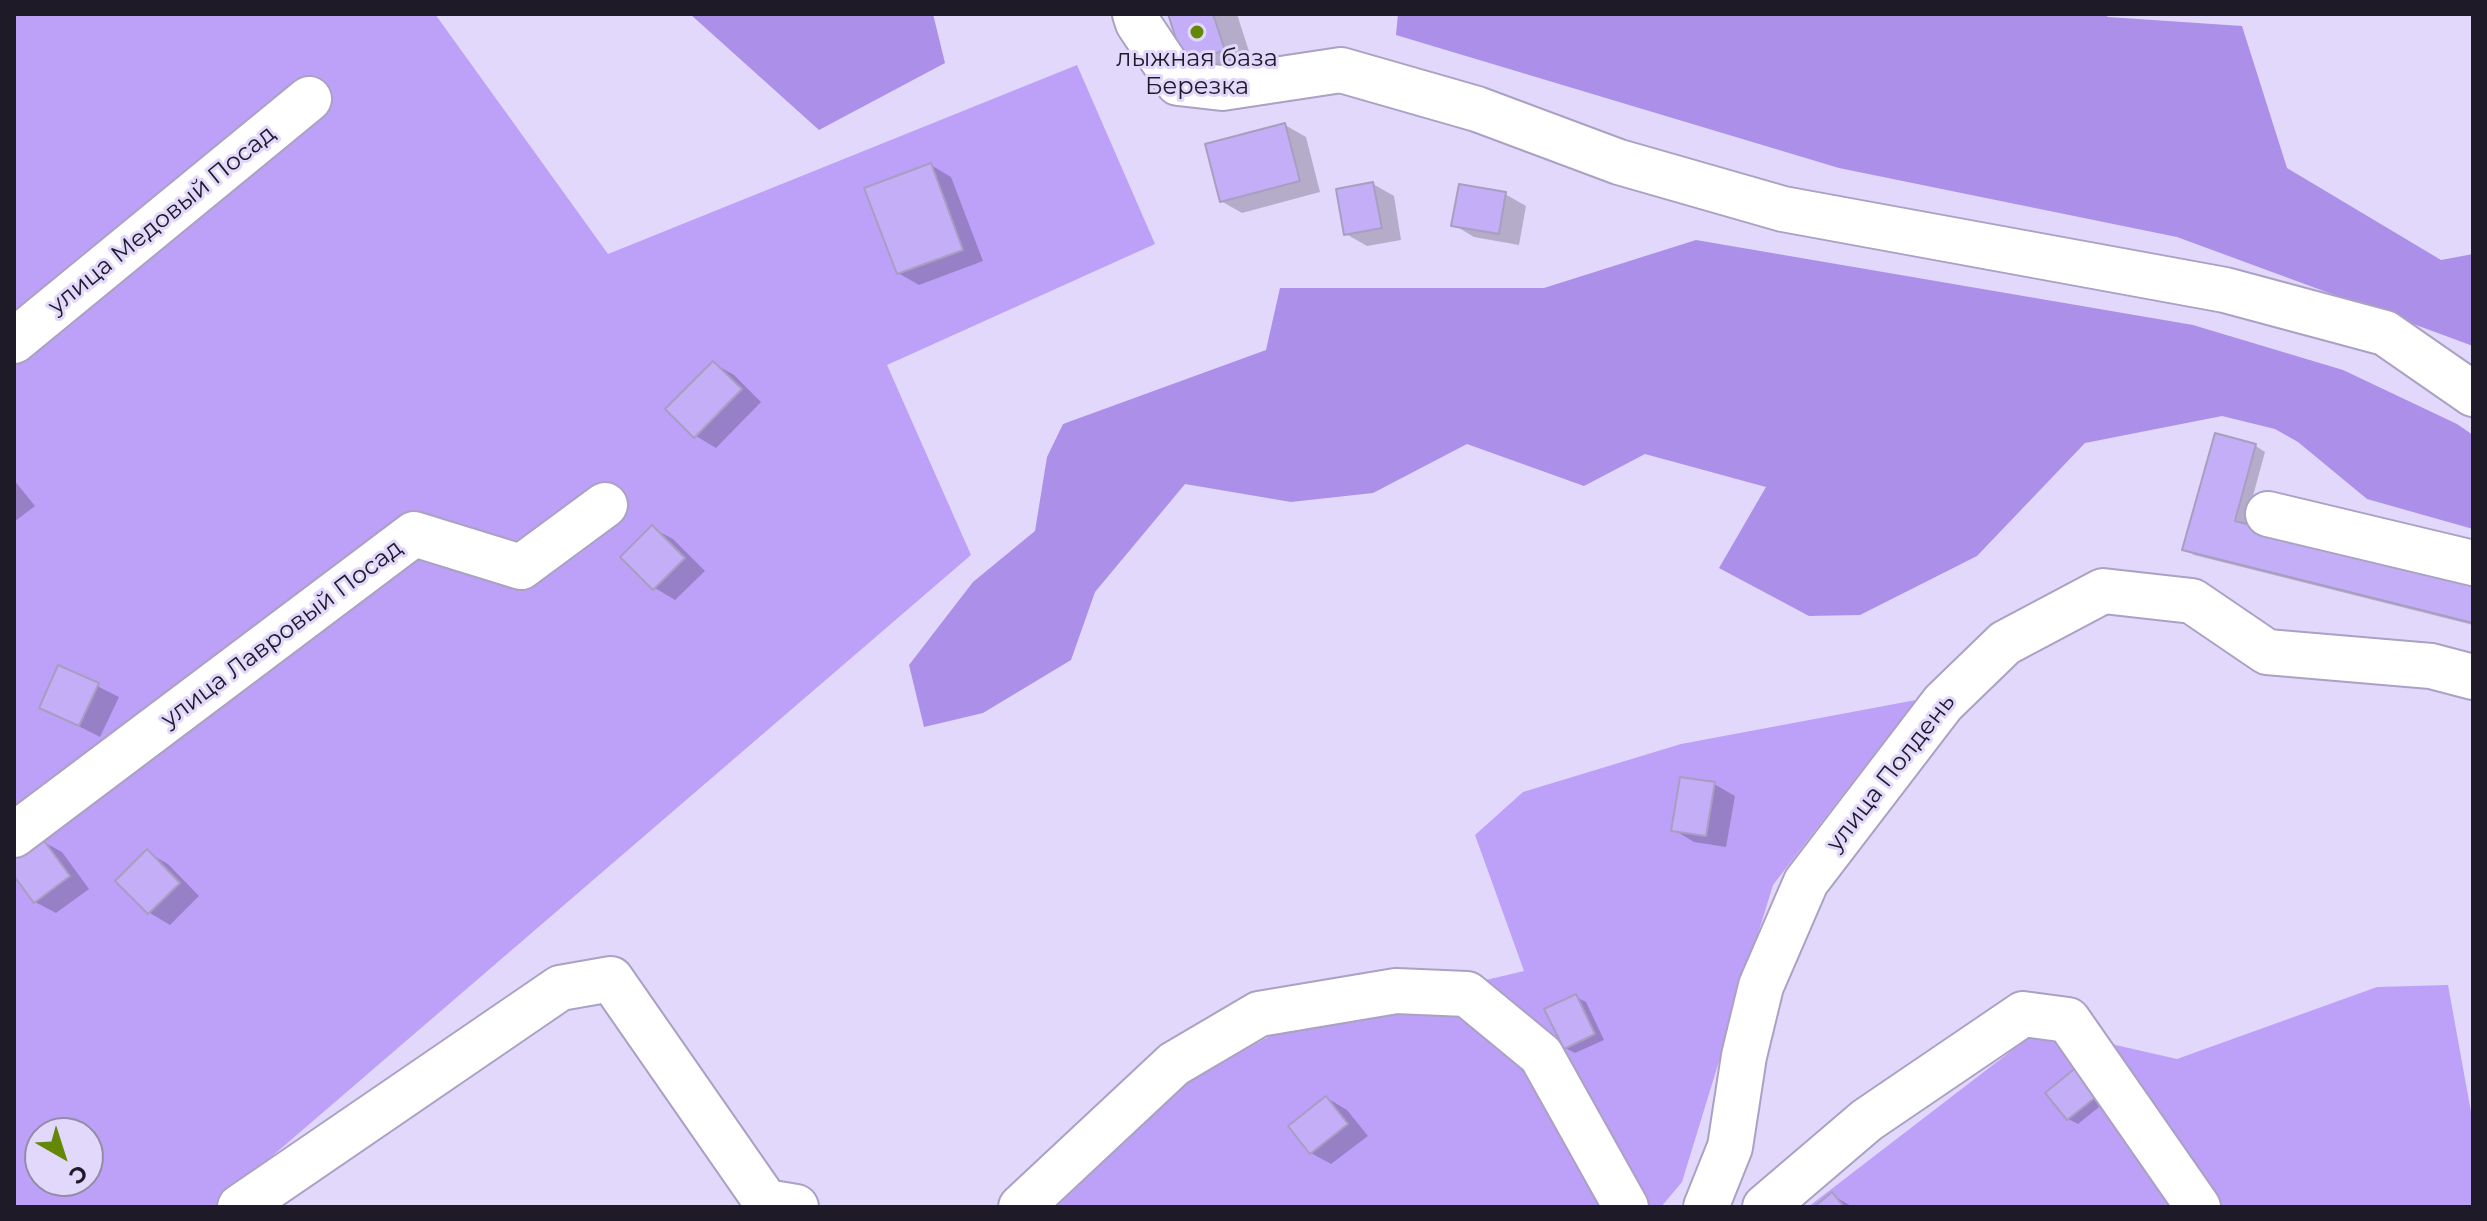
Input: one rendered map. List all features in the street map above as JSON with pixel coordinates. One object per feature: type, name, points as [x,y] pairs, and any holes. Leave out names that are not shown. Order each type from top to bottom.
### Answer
[{"type":"street","points":[[1135,14],[1178,83],[1222,88],[1341,70],[1477,109],[1619,162],[1783,209],[2225,290],[2385,333],[2473,394]]},
{"type":"street","name":"улица Медовый Посад","points":[[14,341],[309,99]]},
{"type":"street","name":"улица Лавровый Посад","points":[[14,835],[414,534],[521,567],[605,505]]},
{"type":"street","points":[[2268,514],[2473,563]]},
{"type":"street","name":"улица Полдень","points":[[1706,1207],[1730,1147],[1744,1056],[1761,986],[1806,882],[1943,703],[2005,643],[2103,591],[2192,601],[2267,652],[2431,666],[2473,677]]},
{"type":"street","points":[[240,1207],[560,988],[611,979],[766,1202],[796,1207]]},
{"type":"street","points":[[1021,1207],[1174,1064],[1259,1014],[1396,991],[1467,994],[1541,1055],[1626,1207]]},
{"type":"street","points":[[1765,1207],[1867,1120],[2023,1014],[2068,1020],[2198,1207]]},
{"type":"shaded area","points":[[14,14],[435,14],[608,254],[1077,65],[1155,244],[887,365],[971,555],[213,1207],[14,1207]]},
{"type":"shaded area","points":[[690,14],[933,14],[945,63],[819,130]]},
{"type":"shaded area","points":[[1398,14],[2103,14],[2108,17],[2242,26],[2287,168],[2441,260],[2473,254],[2473,346],[2177,237],[1839,168],[1396,35]]},
{"type":"shaded area","points":[[1696,240],[2193,325],[2343,370],[2457,424],[2473,435],[2473,529],[2367,499],[2298,442],[2275,429],[2222,416],[2085,443],[1977,556],[1860,615],[1809,616],[1719,568],[1766,487],[1645,454],[1584,486],[1467,444],[1373,493],[1291,502],[1185,484],[1095,592],[1071,660],[983,713],[924,727],[909,665],[973,582],[1035,531],[1047,457],[1063,424],[1266,350],[1280,288],[1544,288]]},
{"type":"shaded area","points":[[1916,700],[1773,885],[1682,1182],[1661,1207],[1056,1207],[1193,1077],[1287,1027],[1524,971],[1475,835],[1523,792],[1681,744]]},
{"type":"shaded area","points":[[2448,985],[2473,1123],[2473,1207],[1808,1207],[2041,1028],[2177,1059],[2377,987]]},
{"type":"building","name":"лыжная база Березка","points":[[1168,14],[1213,14],[1225,50],[1184,64]]},
{"type":"building","points":[[1285,123],[1300,181],[1220,202],[1205,144]]},
{"type":"building","points":[[931,163],[963,250],[897,274],[864,188]]},
{"type":"building","points":[[1373,182],[1382,228],[1344,235],[1336,189]]},
{"type":"building","points":[[1459,184],[1506,192],[1499,234],[1451,226]]},
{"type":"building","points":[[713,361],[742,389],[694,438],[665,409]]},
{"type":"building","points":[[2215,433],[2256,444],[2235,521],[2473,580],[2473,623],[2182,550]]},
{"type":"building","points":[[652,525],[685,558],[653,590],[620,557]]},
{"type":"building","points":[[58,665],[99,683],[79,726],[39,708]]},
{"type":"building","points":[[1680,777],[1715,782],[1706,836],[1671,831]]},
{"type":"building","points":[[42,838],[70,876],[34,903],[14,876],[14,859]]},
{"type":"building","points":[[147,849],[180,883],[148,914],[115,881]]},
{"type":"building","points":[[1576,994],[1595,1034],[1564,1049],[1544,1009]]},
{"type":"building","points":[[2079,1065],[2101,1093],[2067,1120],[2045,1093]]},
{"type":"building","points":[[1326,1096],[1348,1124],[1310,1154],[1288,1126]]},
{"type":"building","points":[[1832,1192],[1844,1207],[1814,1207]]},
{"type":"place","name":"лыжная база Березка","points":[[1197,32]]}]
